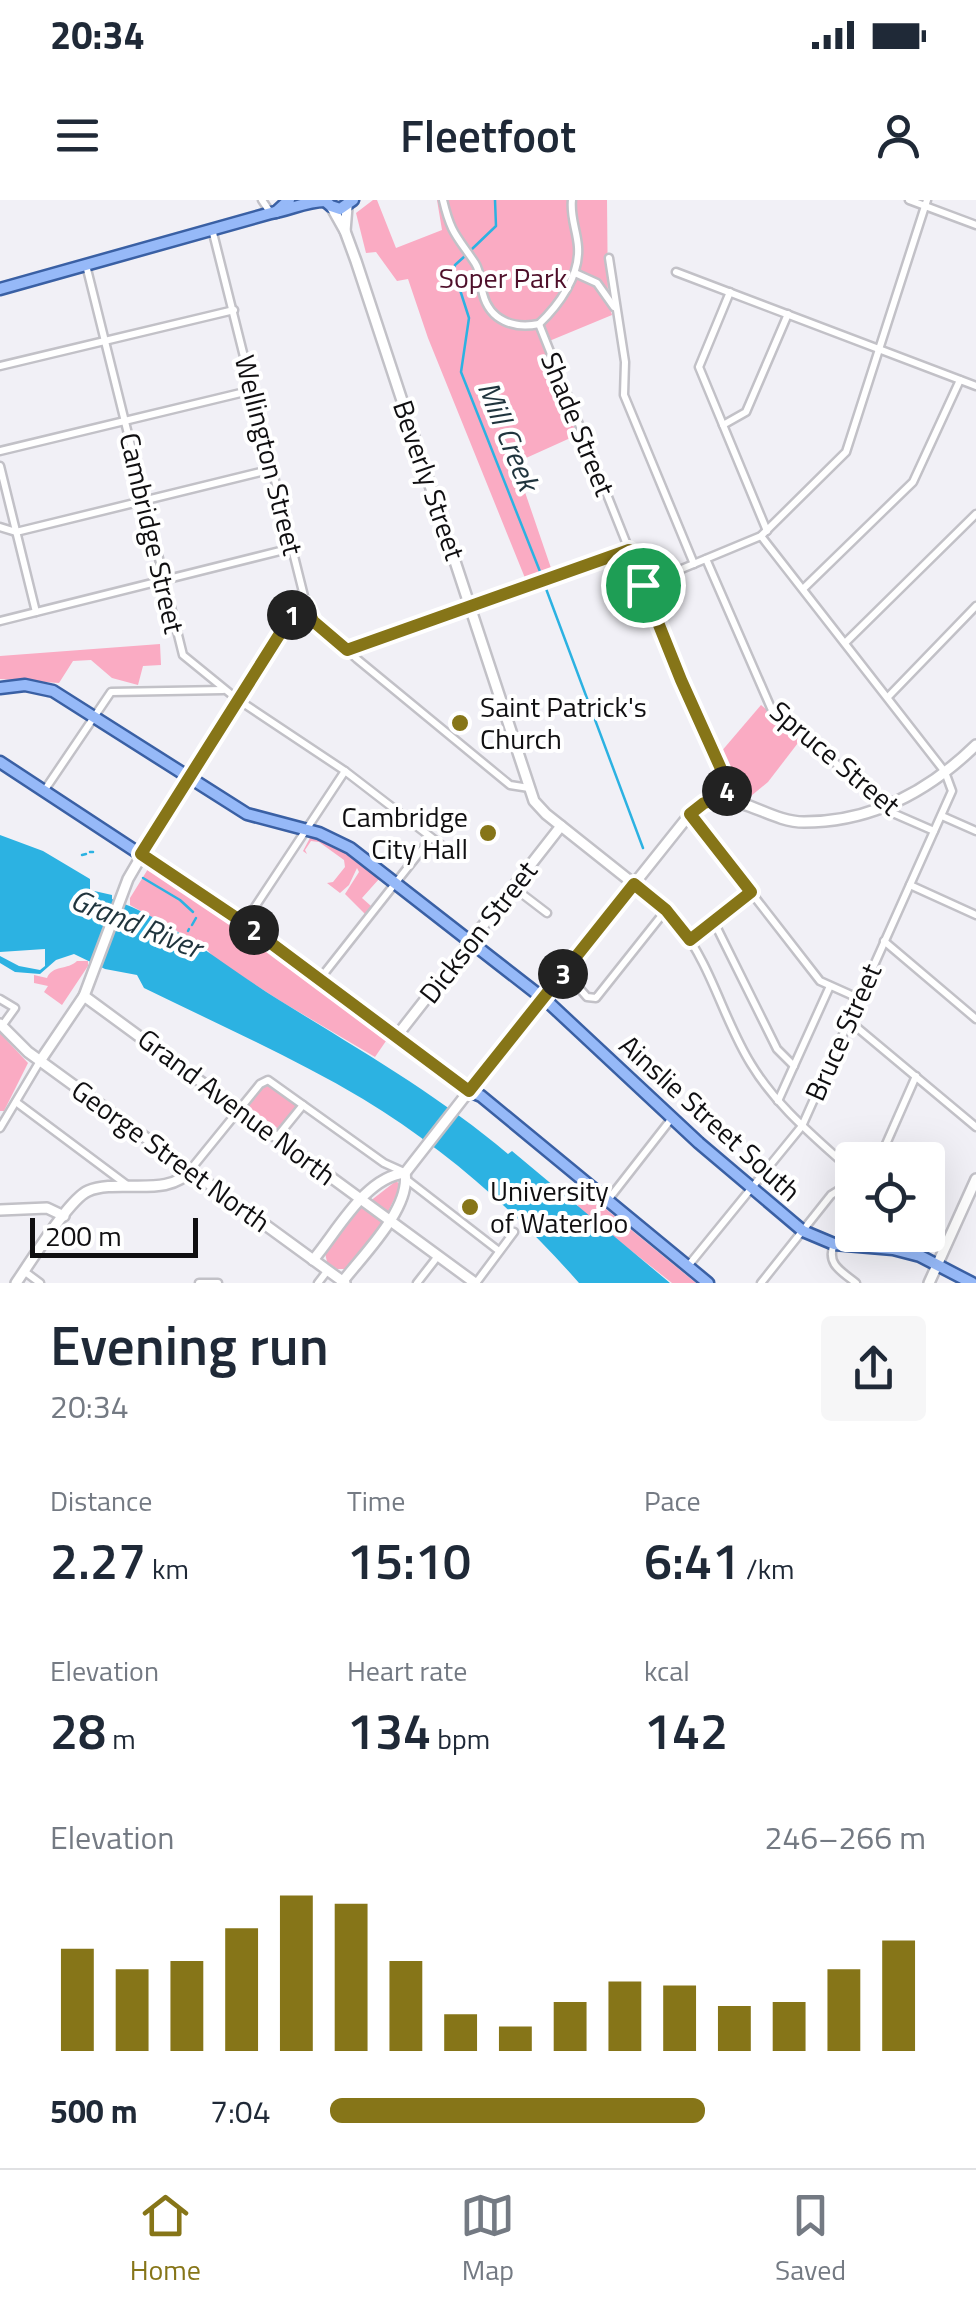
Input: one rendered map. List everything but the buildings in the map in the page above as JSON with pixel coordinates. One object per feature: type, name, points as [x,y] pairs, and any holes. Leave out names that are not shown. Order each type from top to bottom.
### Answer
[{"type":"main road","points":[[274,212],[289,200]]},
{"type":"main road","points":[[0,289],[274,212],[286,212],[309,202],[353,202]]},
{"type":"main road","name":"Ainslie Street South","points":[[0,688],[38,687],[68,698],[247,814],[337,839],[542,998],[752,1190],[803,1231],[834,1244],[893,1249],[938,1263],[972,1283]]},
{"type":"main road","points":[[0,762],[244,923],[485,1100],[708,1283]]},
{"type":"street","points":[[262,200],[274,212]]},
{"type":"street","name":"Shade Street","points":[[444,200],[452,232],[478,266],[490,310],[510,324],[539,324],[709,746],[725,777],[727,798]]},
{"type":"street","points":[[539,324],[556,305],[575,272],[578,249],[572,200]]},
{"type":"street","points":[[909,200],[926,203],[976,226]]},
{"type":"street","name":"Beverly Street","points":[[345,231],[353,202]]},
{"type":"street","name":"Beverly Street","points":[[327,203],[345,231],[472,604],[529,788]]},
{"type":"street","points":[[643,585],[764,533],[846,452],[926,203]]},
{"type":"street","name":"Wellington Street","points":[[212,229],[313,621],[510,785],[529,788],[538,806],[634,884]]},
{"type":"street","points":[[609,258],[625,362],[624,395],[694,564]]},
{"type":"street","name":"Cambridge Street","points":[[86,265],[183,656],[224,690],[345,771],[449,851]]},
{"type":"street","points":[[575,272],[597,283],[615,308]]},
{"type":"street","points":[[676,272],[976,386]]},
{"type":"street","points":[[730,292],[699,361],[700,372],[764,533],[945,772]]},
{"type":"street","points":[[0,366],[234,310]]},
{"type":"street","points":[[723,425],[748,408],[788,314]]},
{"type":"street","points":[[803,589],[913,482],[960,380]]},
{"type":"street","points":[[0,451],[253,390]]},
{"type":"street","points":[[0,466],[36,612]]},
{"type":"street","points":[[0,527],[16,532],[273,469]]},
{"type":"street","points":[[845,643],[976,514]]},
{"type":"street","points":[[0,620],[292,548]]},
{"type":"street","points":[[347,650],[629,550]]},
{"type":"street","name":"Spruce Street","points":[[706,559],[767,704],[895,814],[934,831]]},
{"type":"street","points":[[1,1123],[84,996],[141,854],[293,613],[306,605]]},
{"type":"street","points":[[888,696],[976,606]]},
{"type":"street","points":[[44,791],[112,692],[224,690]]},
{"type":"street","points":[[344,1282],[390,1220],[406,1176],[425,1147],[690,814],[704,803],[727,798],[777,819],[844,819],[887,807],[945,772],[976,745]]},
{"type":"street","points":[[244,923],[345,771]]},
{"type":"street","name":"Bruce Street","points":[[688,1267],[802,1126],[942,816],[952,791],[945,772]]},
{"type":"street","points":[[690,814],[820,981],[858,998]]},
{"type":"street","points":[[942,816],[976,831]]},
{"type":"street","name":"Dickson Street","points":[[396,1037],[561,826]]},
{"type":"street","points":[[320,980],[431,838]]},
{"type":"street","points":[[634,884],[666,910],[690,940],[741,1048],[778,1101],[835,1156]]},
{"type":"street","points":[[910,885],[976,914]]},
{"type":"street","points":[[513,887],[547,914]]},
{"type":"street","points":[[690,940],[751,892]]},
{"type":"street","points":[[565,972],[592,1000],[666,910]]},
{"type":"street","points":[[714,922],[778,1049],[794,1066]]},
{"type":"street","points":[[884,941],[976,1019]]},
{"type":"street","points":[[778,1101],[830,986]]},
{"type":"street","name":"Grand Avenue North","points":[[84,996],[475,1283]]},
{"type":"street","points":[[0,999],[15,1008],[1,1026]]},
{"type":"street","points":[[848,1020],[976,1127]]},
{"type":"street","name":"George Street North","points":[[1,1026],[40,1061],[344,1282]]},
{"type":"street","points":[[887,1142],[916,1076]]},
{"type":"street","points":[[16,1283],[80,1196],[90,1190],[176,1183],[264,1080],[406,1176],[499,1252]]},
{"type":"street","points":[[16,1102],[128,1186]]},
{"type":"street","points":[[278,1138],[303,1105]]},
{"type":"street","points":[[606,1202],[672,1118]]},
{"type":"street","points":[[313,1260],[362,1200],[388,1178],[406,1176]]},
{"type":"street","points":[[929,1283],[976,1179]]},
{"type":"street","points":[[761,1283],[835,1193]]},
{"type":"street","points":[[0,1210],[48,1208],[64,1216]]},
{"type":"street","points":[[475,1283],[514,1232]]},
{"type":"street","points":[[834,1244],[832,1263],[856,1283]]},
{"type":"street","points":[[417,1283],[438,1256]]},
{"type":"street","points":[[318,1283],[328,1270]]},
{"type":"street","points":[[24,1272],[40,1283]]},
{"type":"street","points":[[199,1283],[218,1283]]},
{"type":"green space","name":"Soper Park","points":[[377,200],[396,248],[442,230],[437,200],[607,200],[608,301],[612,315],[542,344],[577,435],[515,463],[551,568],[525,578],[408,279],[397,281],[376,252],[366,253],[356,213]]},
{"type":"green space","points":[[160,644],[161,665],[143,666],[138,685],[112,678],[91,660],[73,661],[59,683],[0,679],[0,656]]},
{"type":"green space","points":[[761,705],[801,739],[768,782],[751,796],[729,771],[720,753]]},
{"type":"green space","points":[[311,836],[330,841],[379,879],[362,898],[371,906],[365,914],[345,894],[359,872],[357,868],[340,893],[327,883],[333,882],[345,867],[344,860],[319,842],[311,841],[305,850],[307,854],[303,851]]},
{"type":"green space","points":[[148,869],[240,929],[386,1041],[375,1057],[214,958],[205,947],[130,905],[130,898]]},
{"type":"green space","points":[[77,961],[88,961],[88,966],[62,1005],[44,992],[48,986],[34,983],[34,975],[47,978],[53,971]]},
{"type":"green space","points":[[0,1033],[28,1063],[4,1111],[0,1111]]},
{"type":"green space","points":[[265,1085],[271,1085],[299,1105],[280,1130],[248,1107]]},
{"type":"green space","points":[[396,1181],[401,1185],[382,1224],[347,1269],[337,1269],[327,1262],[325,1253],[360,1209]]},
{"type":"green space","points":[[590,1196],[696,1283],[672,1283],[576,1207]]},
{"type":"water","name":"Grand River","points":[[0,835],[43,851],[90,879],[90,890],[112,895],[112,899],[177,932],[425,1092],[508,1154],[512,1151],[670,1283],[579,1283],[530,1231],[422,1138],[310,1069],[144,988],[137,975],[105,969],[74,954],[56,960],[40,974],[15,972],[0,963],[0,956],[19,966],[40,970],[45,966],[45,949],[0,952]]},
{"type":"waterway","name":"Mill Creek","points":[[471,250],[496,226],[495,200]]},
{"type":"waterway","name":"Mill Creek","points":[[465,256],[454,271],[469,318],[461,372],[541,574]]},
{"type":"waterway","name":"Mill Creek","points":[[545,586],[643,848]]},
{"type":"waterway","points":[[82,855],[86,854]]},
{"type":"waterway","points":[[143,878],[193,912]]},
{"type":"waterway","points":[[192,925],[196,918]]},
{"type":"place","name":"Saint Patrick's Church","points":[[460,723]]},
{"type":"place","name":"Cambridge City Hall","points":[[488,833]]},
{"type":"place","name":"University of Waterloo","points":[[470,1207]]},
{"type":"route","points":[[629,550],[643,585],[726,780],[727,798],[704,803],[690,814],[751,892],[690,940],[666,910],[634,884],[469,1091],[244,923],[141,854],[293,613],[306,605],[313,621],[347,650],[629,550]]}]
